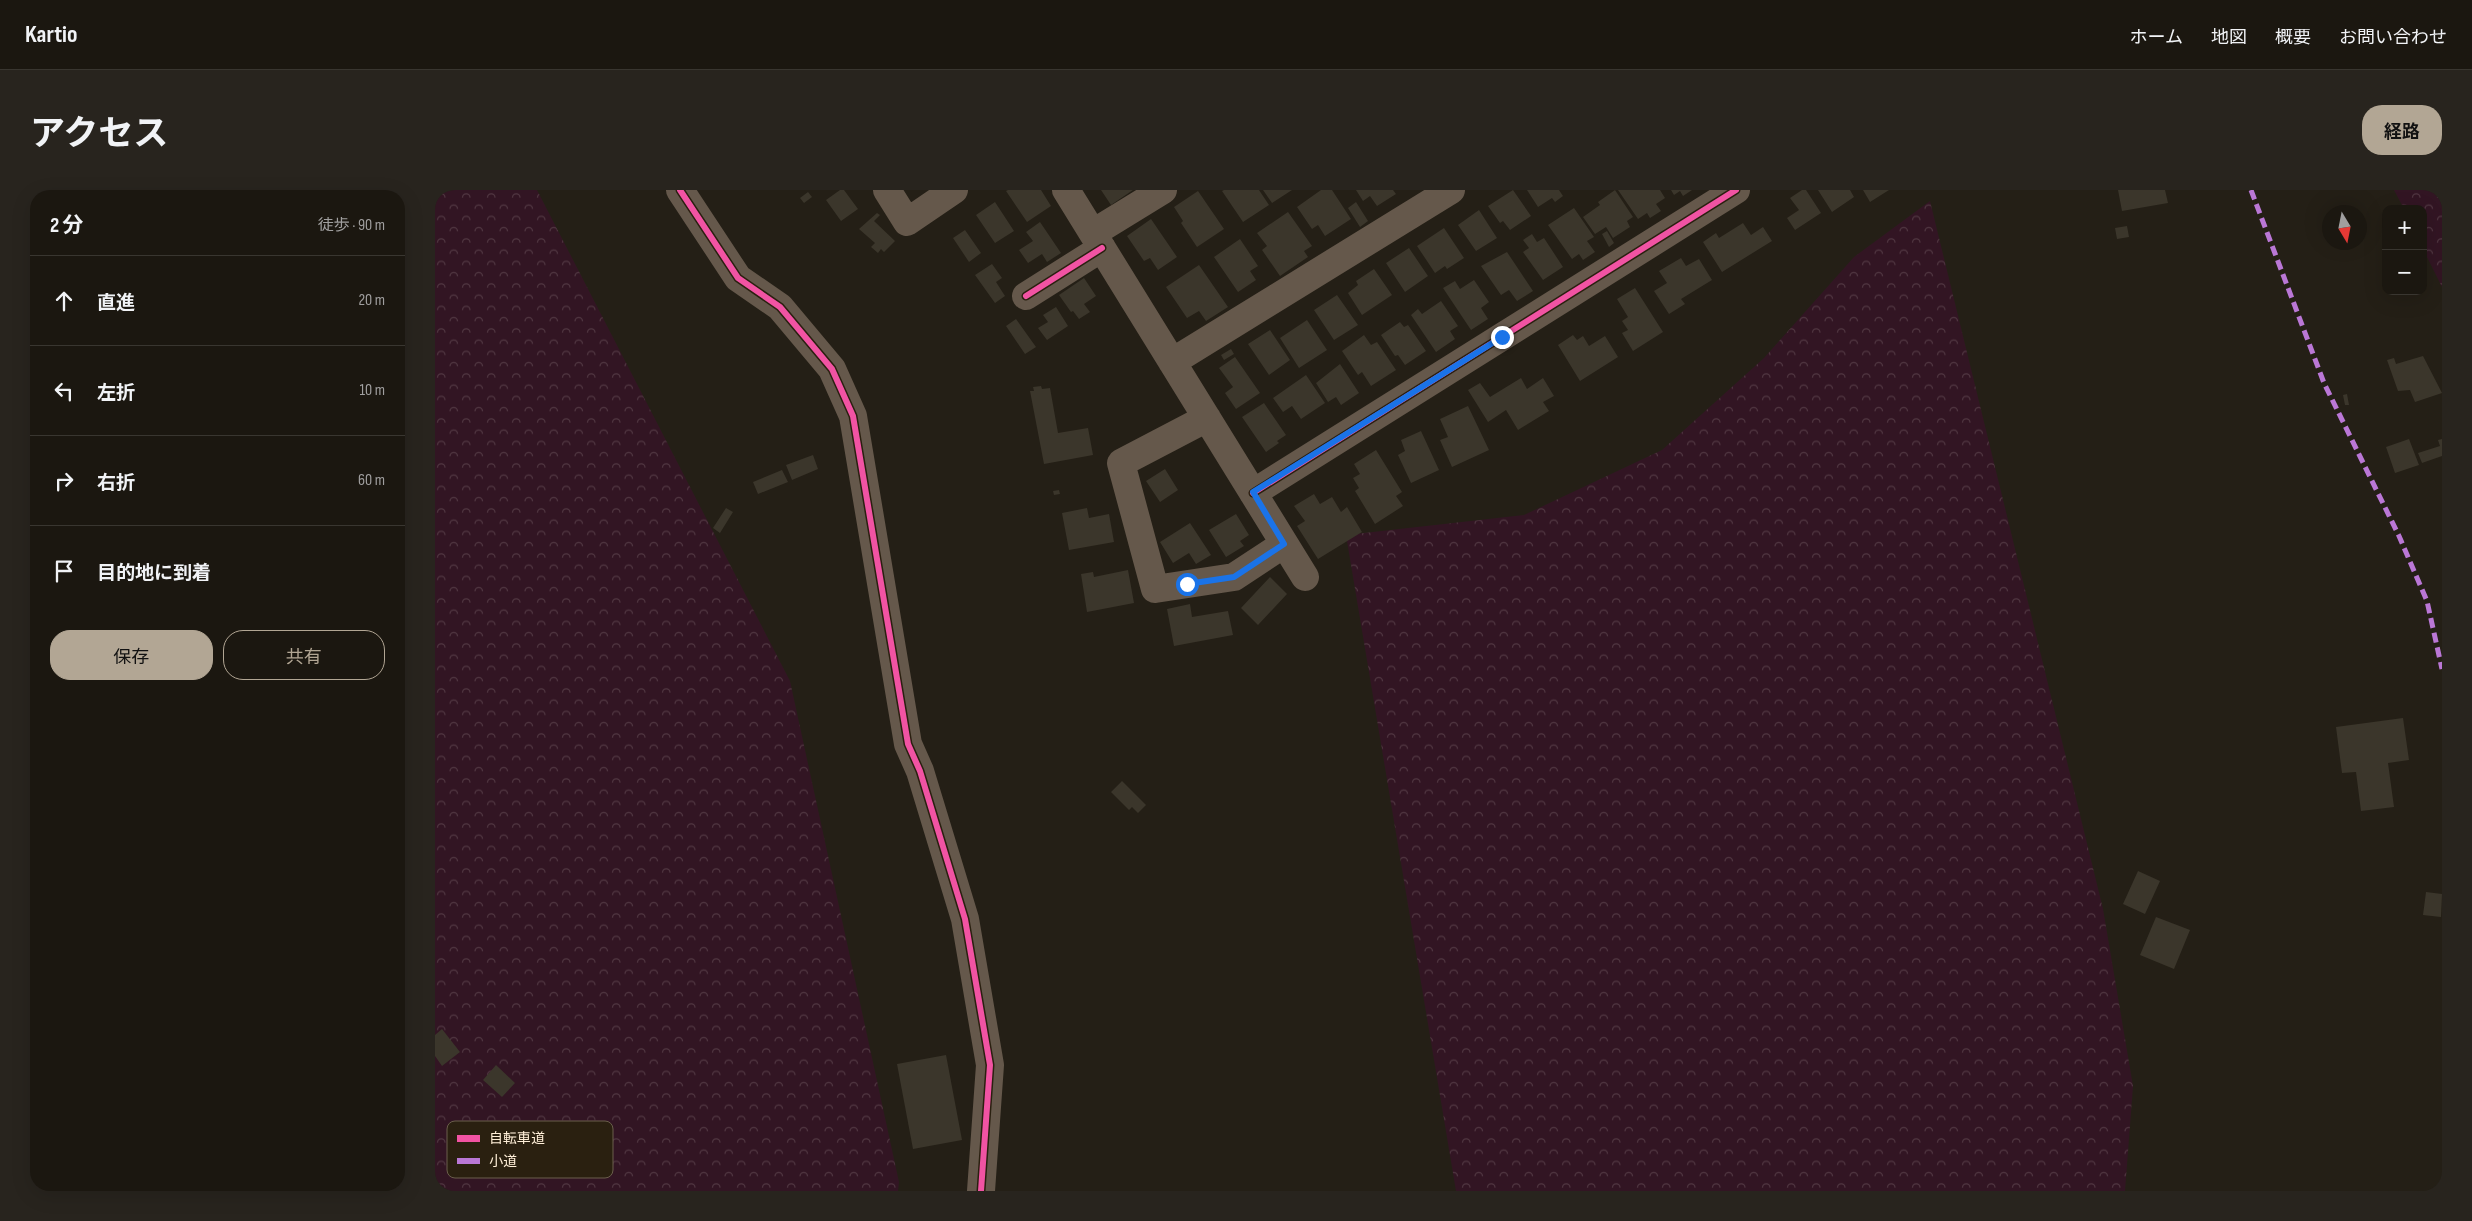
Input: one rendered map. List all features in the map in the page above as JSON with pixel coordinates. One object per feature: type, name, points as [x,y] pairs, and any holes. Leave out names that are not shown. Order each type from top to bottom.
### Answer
[{"type":"street","points":[[680,190],[737,278],[781,307],[833,369],[853,416],[908,744],[920,771],[965,919],[990,1065],[981,1191]]},
{"type":"street","points":[[887,190],[907,222],[954,190]]},
{"type":"street","points":[[1066,190],[1305,577]]},
{"type":"street","points":[[1026,296],[1163,190]]},
{"type":"street","points":[[1172,362],[1451,190]]},
{"type":"street","points":[[1253,492],[1735,190]]},
{"type":"street","points":[[1207,418],[1121,463],[1155,589],[1234,577],[1284,544]]},
{"type":"green space","points":[[435,190],[537,190],[790,681],[899,1182],[898,1191],[435,1191]]},
{"type":"green space","points":[[2394,190],[2442,190],[2442,287],[2427,257],[2427,205],[2402,205]]},
{"type":"green space","points":[[1930,201],[2103,909],[2133,1086],[2125,1191],[1456,1191],[1346,535],[1524,515],[1662,450],[1764,358],[1854,257]]},
{"type":"building","points":[[840,190],[844,190],[858,209],[841,221],[826,200]]},
{"type":"building","points":[[1041,190],[1051,206],[1027,222],[1006,191]]},
{"type":"building","points":[[1101,190],[1133,190],[1111,205]]},
{"type":"building","points":[[1259,190],[1269,205],[1243,222],[1222,191]]},
{"type":"building","points":[[1263,190],[1292,190],[1272,203]]},
{"type":"building","points":[[1321,190],[1332,190],[1351,219],[1325,236],[1318,225],[1312,229],[1297,207]]},
{"type":"building","points":[[1356,190],[1393,190],[1396,194],[1377,206],[1370,196],[1363,201]]},
{"type":"building","points":[[1513,190],[1531,216],[1510,230],[1503,221],[1500,223],[1488,206]]},
{"type":"building","points":[[1527,190],[1559,190],[1563,196],[1555,202],[1552,198],[1538,207]]},
{"type":"building","points":[[1615,190],[1633,217],[1627,221],[1630,227],[1613,238],[1606,227],[1595,234],[1583,217],[1600,205],[1598,202]]},
{"type":"building","points":[[1618,190],[1660,190],[1665,198],[1656,204],[1661,211],[1650,218],[1647,213],[1638,219]]},
{"type":"building","points":[[1671,190],[1692,190],[1683,196],[1680,191],[1674,195]]},
{"type":"building","points":[[1802,190],[1806,190],[1821,213],[1795,230],[1787,218],[1799,210],[1790,198]]},
{"type":"building","points":[[1818,190],[1850,190],[1854,197],[1832,212]]},
{"type":"building","points":[[1863,190],[1889,190],[1870,202]]},
{"type":"building","points":[[2118,190],[2165,190],[2168,203],[2122,211]]},
{"type":"building","points":[[1198,191],[1224,229],[1197,247],[1181,223],[1183,221],[1174,207]]},
{"type":"building","points":[[808,192],[812,197],[804,203],[800,198]]},
{"type":"building","points":[[995,202],[1014,231],[995,243],[976,215]]},
{"type":"building","points":[[1356,202],[1368,221],[1360,227],[1348,208]]},
{"type":"building","points":[[1574,208],[1594,237],[1587,241],[1595,252],[1583,260],[1579,254],[1572,259],[1548,225]]},
{"type":"building","points":[[1479,210],[1497,238],[1476,251],[1458,225]]},
{"type":"building","points":[[1288,212],[1312,246],[1304,251],[1308,257],[1280,276],[1262,250],[1267,246],[1257,233]]},
{"type":"building","points":[[877,213],[880,215],[874,221],[895,241],[884,252],[881,249],[878,253],[871,247],[875,243],[859,229]]},
{"type":"building","points":[[1151,219],[1177,257],[1158,270],[1150,258],[1144,261],[1127,236]]},
{"type":"building","points":[[1040,222],[1061,253],[1047,262],[1042,254],[1028,263],[1019,250],[1033,241],[1026,232]]},
{"type":"building","points":[[1743,223],[1751,235],[1763,227],[1772,241],[1722,272],[1703,242],[1716,233],[1719,238]]},
{"type":"building","points":[[2127,226],[2129,237],[2117,239],[2115,228]]},
{"type":"building","points":[[1444,228],[1464,258],[1447,269],[1445,266],[1435,273],[1417,246]]},
{"type":"building","points":[[965,230],[981,253],[969,262],[953,238]]},
{"type":"building","points":[[1607,231],[1614,243],[1609,247],[1602,234]]},
{"type":"building","points":[[1532,234],[1537,242],[1544,238],[1563,267],[1543,280],[1523,252],[1529,248],[1523,240]]},
{"type":"building","points":[[1240,239],[1258,266],[1250,271],[1256,280],[1238,292],[1214,257]]},
{"type":"building","points":[[1409,248],[1428,276],[1405,292],[1386,263]]},
{"type":"building","points":[[1507,252],[1533,291],[1517,301],[1509,290],[1501,295],[1481,266]]},
{"type":"building","points":[[1681,258],[1686,266],[1699,259],[1712,280],[1681,299],[1685,304],[1669,314],[1654,291],[1667,283],[1659,271]]},
{"type":"building","points":[[992,264],[1002,278],[996,282],[1005,296],[995,303],[975,275]]},
{"type":"building","points":[[1199,265],[1228,307],[1206,321],[1199,311],[1187,318],[1166,287]]},
{"type":"building","points":[[1374,269],[1392,295],[1362,315],[1348,293],[1358,285],[1356,281]]},
{"type":"building","points":[[1084,278],[1096,296],[1084,304],[1090,312],[1079,319],[1073,311],[1071,312],[1059,295]]},
{"type":"building","points":[[1474,280],[1489,302],[1481,308],[1488,319],[1471,330],[1443,288],[1455,281],[1460,289]]},
{"type":"building","points":[[1635,288],[1663,332],[1633,351],[1622,333],[1628,330],[1622,321],[1628,317],[1617,299]]},
{"type":"building","points":[[1337,295],[1358,325],[1334,340],[1314,310]]},
{"type":"building","points":[[1441,301],[1458,326],[1450,331],[1455,339],[1436,352],[1411,315],[1418,309],[1422,314]]},
{"type":"building","points":[[1056,307],[1068,326],[1047,340],[1038,328],[1048,322],[1043,315]]},
{"type":"building","points":[[1016,319],[1036,347],[1025,354],[1006,326]]},
{"type":"building","points":[[1307,320],[1327,350],[1299,368],[1280,338]]},
{"type":"building","points":[[1400,322],[1404,327],[1408,325],[1426,351],[1405,365],[1398,355],[1395,356],[1381,335]]},
{"type":"building","points":[[1270,330],[1290,360],[1269,375],[1248,344]]},
{"type":"building","points":[[1364,335],[1371,345],[1377,342],[1396,370],[1371,386],[1362,372],[1358,375],[1342,351]]},
{"type":"building","points":[[1573,335],[1577,340],[1583,336],[1589,346],[1605,336],[1618,357],[1580,381],[1558,345]]},
{"type":"building","points":[[1231,349],[1234,354],[1224,360],[1221,355]]},
{"type":"building","points":[[2423,356],[2442,393],[2415,402],[2410,390],[2398,391],[2387,360],[2394,358],[2396,364]]},
{"type":"building","points":[[1235,357],[1260,393],[1236,409],[1225,393],[1233,387],[1219,368]]},
{"type":"building","points":[[1340,364],[1359,393],[1341,405],[1336,397],[1328,402],[1316,383]]},
{"type":"building","points":[[1306,375],[1325,403],[1301,419],[1292,406],[1283,412],[1273,398]]},
{"type":"building","points":[[1521,378],[1527,389],[1543,378],[1554,396],[1543,402],[1549,411],[1518,430],[1506,410],[1488,422],[1468,390],[1480,383],[1490,397]]},
{"type":"building","points":[[1041,386],[1042,389],[1050,388],[1058,433],[1088,428],[1093,455],[1044,464],[1030,391],[1034,391],[1033,387]]},
{"type":"building","points":[[2347,394],[2349,405],[2345,405],[2343,395]]},
{"type":"building","points":[[1264,403],[1286,435],[1277,441],[1279,443],[1266,452],[1242,417]]},
{"type":"building","points":[[1468,406],[1489,450],[1452,467],[1440,440],[1448,437],[1440,419]]},
{"type":"building","points":[[1421,431],[1439,470],[1411,483],[1398,455],[1405,451],[1401,440]]},
{"type":"building","points":[[2409,439],[2419,465],[2395,473],[2386,447]]},
{"type":"building","points":[[2442,439],[2442,456],[2422,463],[2418,453],[2440,446],[2438,440]]},
{"type":"building","points":[[1376,450],[1402,492],[1396,496],[1403,506],[1375,524],[1355,491],[1359,488],[1353,478],[1360,474],[1354,464]]},
{"type":"building","points":[[813,455],[818,469],[792,480],[786,465]]},
{"type":"building","points":[[1165,469],[1178,490],[1160,502],[1146,481]]},
{"type":"building","points":[[782,470],[788,482],[758,494],[753,482]]},
{"type":"building","points":[[1059,490],[1060,494],[1054,495],[1053,491]]},
{"type":"building","points":[[1314,494],[1320,504],[1332,497],[1341,512],[1347,507],[1362,532],[1318,559],[1297,526],[1305,521],[1294,506]]},
{"type":"building","points":[[726,508],[733,512],[720,533],[713,528]]},
{"type":"building","points":[[1087,508],[1089,518],[1109,514],[1114,542],[1069,550],[1062,513]]},
{"type":"building","points":[[1236,514],[1249,535],[1240,541],[1244,546],[1226,557],[1209,530]]},
{"type":"building","points":[[1190,523],[1211,555],[1196,564],[1189,553],[1173,563],[1160,542]]},
{"type":"building","points":[[1128,570],[1134,603],[1087,612],[1081,574],[1093,572],[1094,577]]},
{"type":"building","points":[[1270,577],[1287,594],[1258,625],[1241,608]]},
{"type":"building","points":[[1190,604],[1192,617],[1228,611],[1233,635],[1174,646],[1167,609]]},
{"type":"building","points":[[2403,718],[2409,760],[2388,763],[2394,807],[2361,811],[2356,772],[2342,773],[2336,727]]},
{"type":"building","points":[[1122,781],[1146,805],[1138,813],[1132,807],[1129,810],[1111,792]]},
{"type":"building","points":[[2138,871],[2160,881],[2145,914],[2123,904]]},
{"type":"building","points":[[2426,892],[2442,894],[2441,917],[2423,915]]},
{"type":"building","points":[[2156,917],[2190,930],[2174,969],[2140,955]]},
{"type":"building","points":[[442,1029],[460,1052],[442,1066],[435,1056],[435,1035]]},
{"type":"building","points":[[946,1055],[962,1140],[913,1149],[897,1064]]},
{"type":"building","points":[[496,1065],[515,1083],[502,1097],[483,1080]]},
{"type":"marked path","points":[[2251,190],[2324,383],[2399,536],[2427,601],[2442,669]]},
{"type":"cycle path","points":[[680,190],[738,278],[780,307],[832,369],[853,416],[908,744],[920,771],[965,919],[990,1065],[981,1191]]},
{"type":"cycle path","points":[[1253,493],[1736,190]]},
{"type":"cycle path","points":[[1026,296],[1102,248]]},
{"type":"route","points":[[1187,584],[1234,577],[1284,544],[1253,492],[1502,337]]}]
